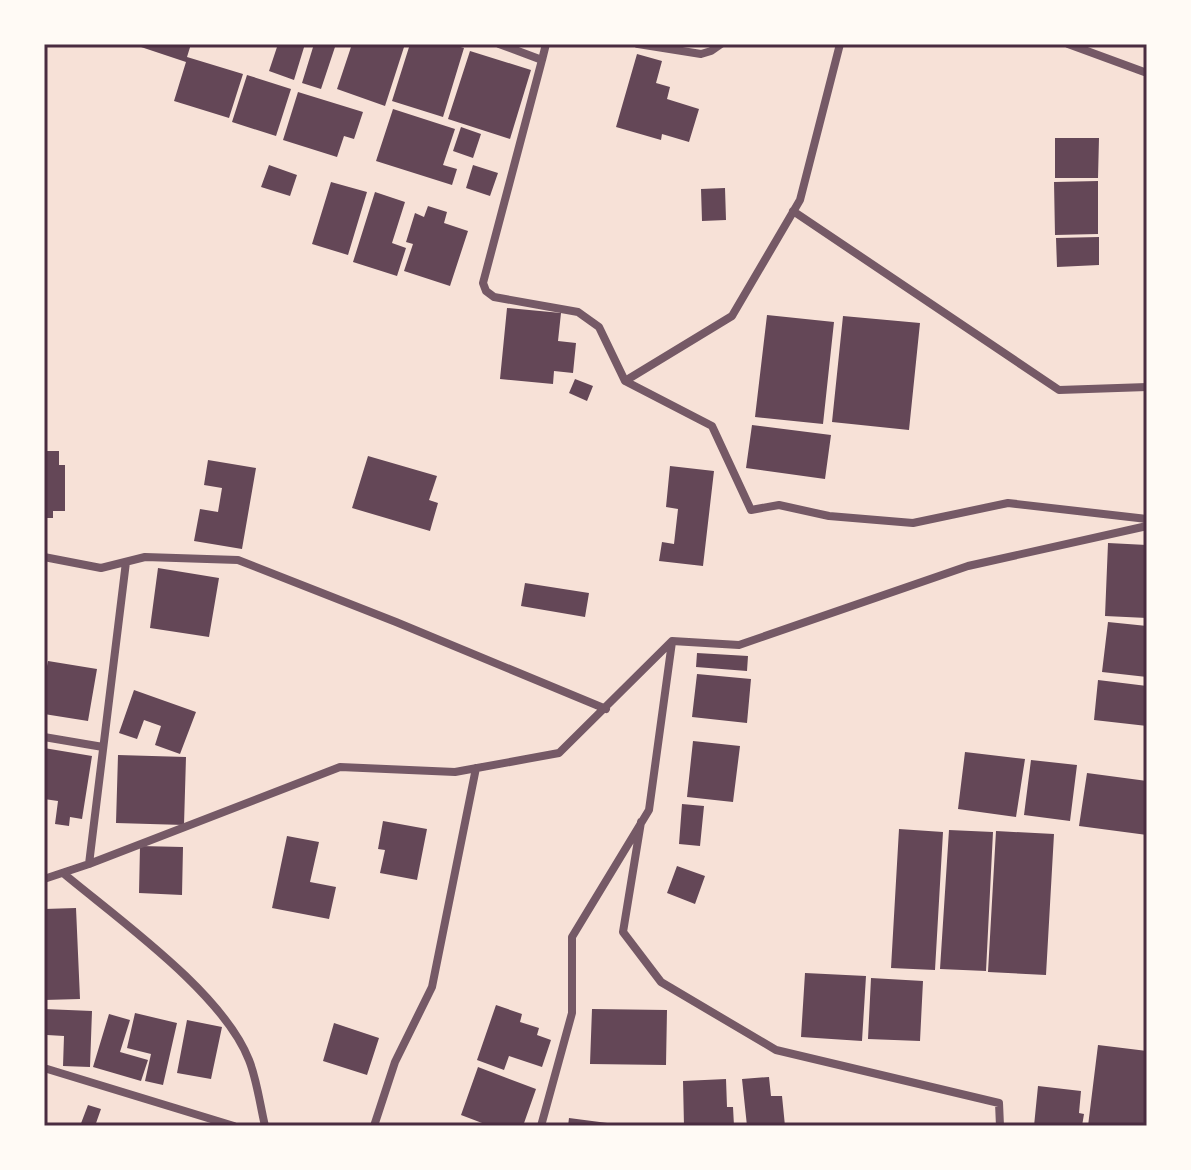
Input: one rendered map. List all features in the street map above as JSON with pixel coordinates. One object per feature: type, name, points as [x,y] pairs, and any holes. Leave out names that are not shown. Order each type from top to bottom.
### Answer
[{"type":"street","points":[[499,44],[542,60]]},
{"type":"street","points":[[546,44],[483,283],[486,291],[494,297],[578,312],[588,317],[599,327],[625,381],[712,426],[751,510],[779,505],[829,516],[913,523],[1008,503],[1147,519]]},
{"type":"street","points":[[638,44],[701,54],[721,44]]},
{"type":"street","points":[[625,381],[732,316],[800,200],[840,44]]},
{"type":"street","points":[[1068,44],[1147,73]]},
{"type":"street","points":[[793,211],[1059,390],[1147,387]]},
{"type":"street","points":[[44,879],[340,767],[455,772],[559,753],[672,641],[739,645],[968,566],[1147,526]]},
{"type":"street","points":[[44,557],[101,568],[145,557],[238,560],[606,709]]},
{"type":"street","points":[[89,864],[126,562]]},
{"type":"street","points":[[541,1126],[572,1013],[572,937],[649,810],[672,641]]},
{"type":"street","points":[[44,737],[103,747]]},
{"type":"street","points":[[374,1126],[395,1062],[432,987],[476,768]]},
{"type":"street","points":[[641,822],[623,932],[661,982],[776,1050],[999,1103],[1000,1126]]},
{"type":"street","points":[[63,873],[169,961],[229,1022],[249,1060],[265,1126]]},
{"type":"street","points":[[44,1068],[234,1126]]},
{"type":"building","points":[[132,44],[191,44],[187,57],[243,74],[229,118],[174,101],[186,62]]},
{"type":"building","points":[[278,44],[305,44],[294,80],[269,71]]},
{"type":"building","points":[[314,44],[336,44],[321,89],[302,83]]},
{"type":"building","points":[[352,44],[405,44],[385,106],[337,89]]},
{"type":"building","points":[[410,44],[451,44],[464,48],[443,117],[392,101]]},
{"type":"building","points":[[470,51],[531,70],[510,139],[448,119]]},
{"type":"building","points":[[637,54],[662,61],[656,83],[670,87],[667,99],[699,109],[689,142],[662,134],[661,140],[616,127]]},
{"type":"building","points":[[247,75],[291,89],[276,136],[232,122]]},
{"type":"building","points":[[298,92],[363,112],[354,139],[344,136],[337,157],[283,140]]},
{"type":"building","points":[[393,109],[455,129],[443,165],[457,169],[452,185],[376,161]]},
{"type":"building","points":[[461,127],[481,134],[473,158],[453,151]]},
{"type":"building","points":[[1055,138],[1099,138],[1098,178],[1055,178]]},
{"type":"building","points":[[269,165],[297,175],[290,196],[261,187]]},
{"type":"building","points":[[473,165],[498,173],[490,196],[466,188]]},
{"type":"building","points":[[1098,181],[1098,234],[1055,235],[1054,182]]},
{"type":"building","points":[[331,182],[367,192],[348,255],[312,244]]},
{"type":"building","points":[[725,188],[726,220],[702,221],[701,189]]},
{"type":"building","points":[[375,192],[405,202],[392,243],[406,248],[397,276],[353,262]]},
{"type":"building","points":[[428,206],[447,212],[444,223],[468,231],[450,286],[404,271],[413,244],[406,242],[415,213],[424,217]]},
{"type":"building","points":[[1099,237],[1099,265],[1057,267],[1056,238]]},
{"type":"building","points":[[507,308],[561,313],[558,341],[576,343],[573,373],[554,371],[553,384],[500,379]]},
{"type":"building","points":[[767,315],[834,322],[823,424],[755,417]]},
{"type":"building","points":[[843,316],[920,323],[909,430],[832,422]]},
{"type":"building","points":[[575,379],[593,386],[587,401],[569,393]]},
{"type":"building","points":[[752,425],[831,435],[825,479],[746,468]]},
{"type":"building","points":[[44,451],[59,451],[59,465],[65,465],[65,511],[53,511],[53,518],[44,518]]},
{"type":"building","points":[[368,456],[437,476],[429,500],[438,503],[430,531],[352,508]]},
{"type":"building","points":[[208,460],[256,468],[242,549],[194,541],[200,509],[218,512],[222,488],[204,485]]},
{"type":"building","points":[[670,466],[714,471],[703,566],[659,561],[662,542],[674,544],[678,509],[666,507]]},
{"type":"building","points":[[1108,543],[1147,545],[1147,618],[1105,616]]},
{"type":"building","points":[[158,568],[219,578],[209,637],[150,628]]},
{"type":"building","points":[[525,583],[589,593],[585,617],[521,606]]},
{"type":"building","points":[[1108,622],[1147,626],[1147,677],[1102,672]]},
{"type":"building","points":[[697,653],[748,656],[747,671],[696,667]]},
{"type":"building","points":[[48,661],[97,669],[88,721],[44,714],[44,681]]},
{"type":"building","points":[[697,674],[751,679],[747,723],[692,717]]},
{"type":"building","points":[[1098,680],[1147,686],[1147,726],[1094,720]]},
{"type":"building","points":[[134,690],[196,712],[180,754],[155,745],[161,726],[144,720],[137,739],[119,733]]},
{"type":"building","points":[[693,741],[740,746],[733,802],[687,797]]},
{"type":"building","points":[[44,748],[92,756],[82,819],[70,817],[69,826],[55,824],[58,801],[44,799]]},
{"type":"building","points":[[965,752],[1025,759],[1016,817],[958,809]]},
{"type":"building","points":[[118,755],[186,757],[184,825],[116,823]]},
{"type":"building","points":[[1031,760],[1077,765],[1070,821],[1024,815]]},
{"type":"building","points":[[1087,773],[1147,781],[1147,835],[1079,826]]},
{"type":"building","points":[[682,804],[704,806],[700,846],[679,844]]},
{"type":"building","points":[[383,821],[427,829],[417,880],[380,873],[385,850],[378,849]]},
{"type":"building","points":[[899,829],[943,832],[935,970],[891,968]]},
{"type":"building","points":[[949,830],[993,832],[986,971],[940,969]]},
{"type":"building","points":[[996,831],[1054,834],[1046,975],[988,972]]},
{"type":"building","points":[[287,836],[319,842],[310,882],[336,887],[329,919],[272,908]]},
{"type":"building","points":[[140,846],[183,847],[182,895],[139,893]]},
{"type":"building","points":[[677,866],[705,876],[695,904],[667,893]]},
{"type":"building","points":[[76,908],[80,999],[44,1000],[44,909]]},
{"type":"building","points":[[805,973],[866,976],[862,1041],[801,1037]]},
{"type":"building","points":[[871,978],[923,981],[920,1041],[868,1039]]},
{"type":"building","points":[[496,1005],[522,1014],[520,1022],[539,1028],[537,1035],[551,1040],[542,1067],[509,1056],[504,1070],[477,1060]]},
{"type":"building","points":[[44,1009],[92,1011],[90,1067],[63,1066],[64,1036],[47,1035],[47,1045],[44,1045]]},
{"type":"building","points":[[592,1009],[667,1010],[666,1065],[590,1064]]},
{"type":"building","points":[[135,1013],[177,1023],[163,1085],[145,1081],[151,1054],[127,1048]]},
{"type":"building","points":[[109,1014],[130,1020],[120,1052],[148,1060],[141,1081],[93,1067]]},
{"type":"building","points":[[187,1020],[222,1027],[211,1079],[177,1073]]},
{"type":"building","points":[[334,1023],[379,1038],[367,1075],[323,1061]]},
{"type":"building","points":[[1098,1045],[1147,1051],[1146,1126],[1088,1126]]},
{"type":"building","points":[[478,1067],[536,1089],[523,1126],[490,1126],[461,1115]]},
{"type":"building","points":[[769,1077],[771,1096],[782,1096],[785,1126],[747,1126],[742,1079]]},
{"type":"building","points":[[726,1079],[727,1107],[733,1107],[734,1126],[684,1126],[683,1081]]},
{"type":"building","points":[[1038,1086],[1081,1091],[1079,1113],[1084,1114],[1082,1126],[1034,1126]]},
{"type":"building","points":[[88,1105],[101,1109],[95,1126],[80,1126]]},
{"type":"building","points":[[569,1118],[615,1124],[568,1126]]}]
